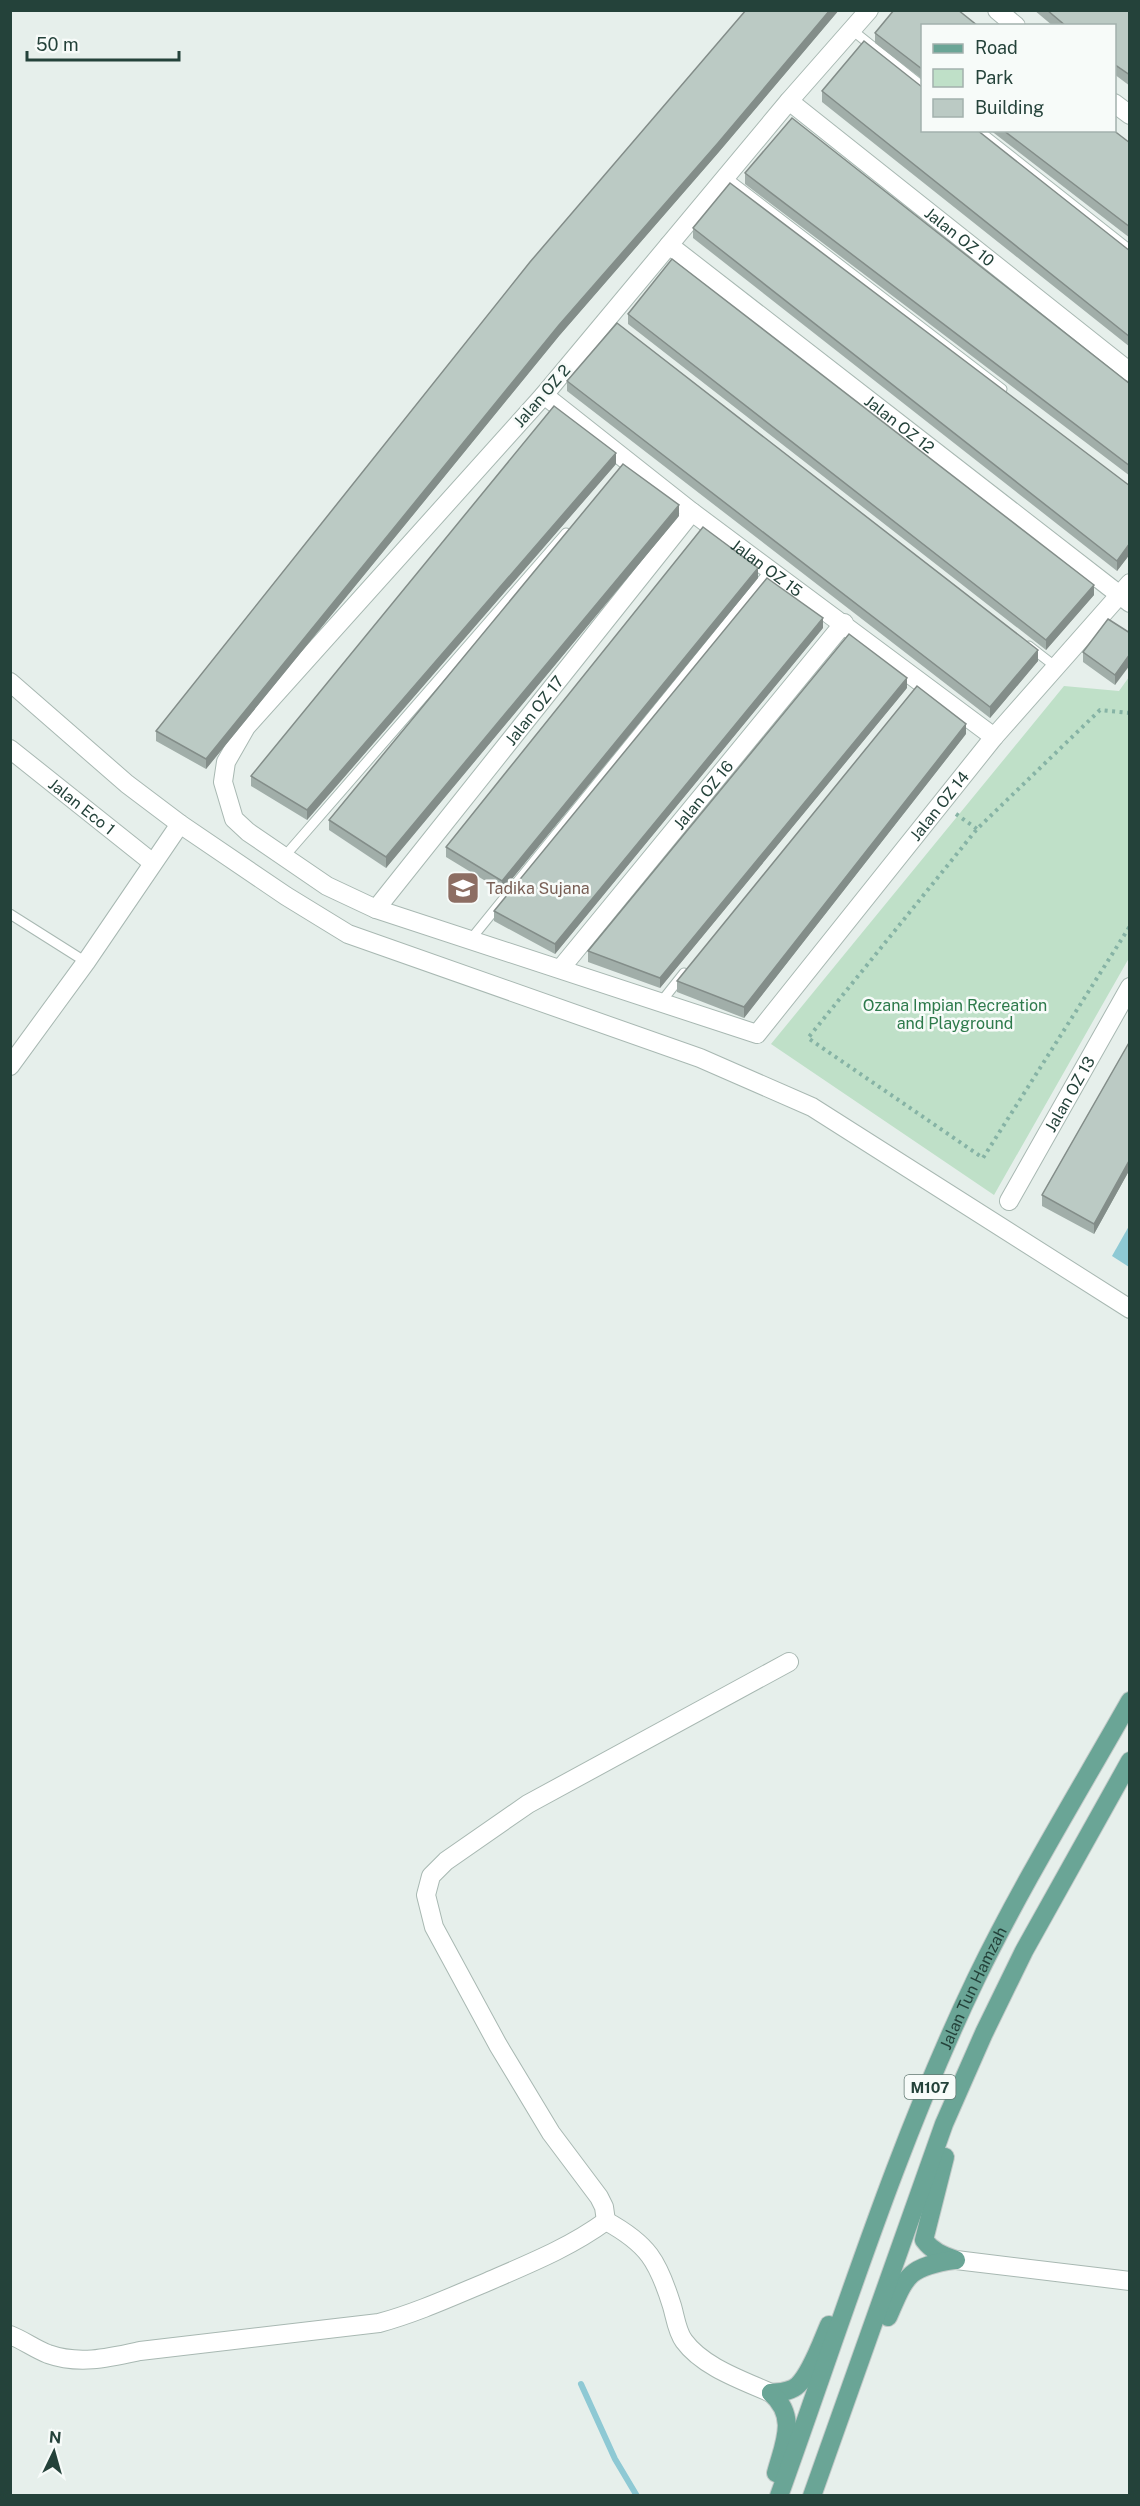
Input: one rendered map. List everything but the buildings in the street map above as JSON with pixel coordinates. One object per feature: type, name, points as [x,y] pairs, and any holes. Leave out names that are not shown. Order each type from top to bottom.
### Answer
[{"type":"main road","name":"Jalan Tun Hamzah","points":[[779,2496],[879,2215],[947,2044],[976,1978],[1130,1701]]},
{"type":"main road","name":"Jalan Tun Hamzah","points":[[812,2496],[944,2124],[984,2032],[1050,1905],[1130,1761]]},
{"type":"main road","points":[[1050,1905],[1130,1783]]},
{"type":"main road","points":[[956,2260],[930,2248],[924,2240],[925,2230],[984,2032]]},
{"type":"main road","points":[[771,2393],[798,2386],[810,2367],[879,2215]]},
{"type":"main road","points":[[835,2433],[904,2281],[917,2269],[931,2263],[956,2260]]},
{"type":"main road","points":[[771,2393],[782,2403],[788,2428],[771,2496]]},
{"type":"street","name":"Jalan OZ 2","points":[[285,857],[248,832],[234,819],[223,782],[226,762],[246,728],[544,395],[613,322],[669,245],[789,101],[869,10]]},
{"type":"street","points":[[997,10],[1014,24]]},
{"type":"street","name":"Jalan OZ 10","points":[[789,101],[1130,372]]},
{"type":"street","points":[[1116,104],[1130,115]]},
{"type":"street","name":"Jalan OZ 12","points":[[669,245],[1126,594]]},
{"type":"street","name":"Jalan OZ 15","points":[[544,395],[624,466],[692,512],[844,623],[918,686],[994,737]]},
{"type":"street","name":"Jalan OZ 17","points":[[376,909],[692,512]]},
{"type":"street","name":"Jalan OZ 14","points":[[661,1002],[757,1034],[994,737],[1056,667],[1126,594]]},
{"type":"street","name":"Jalan OZ 16","points":[[561,968],[844,623]]},
{"type":"street","points":[[10,682],[128,784],[180,824],[286,896],[348,934],[700,1058],[812,1107],[1130,1309]]},
{"type":"street","name":"Jalan Eco 1","points":[[10,748],[153,863]]},
{"type":"street","points":[[10,1066],[86,962],[180,824]]},
{"type":"street","points":[[285,857],[327,886],[376,909],[661,1002]]},
{"type":"street","name":"Jalan OZ 13","points":[[1009,1201],[1130,987]]},
{"type":"street","points":[[606,2221],[604,2207],[599,2197],[551,2133],[498,2045],[434,1927],[426,1894],[430,1876],[446,1861],[528,1804],[789,1662]]},
{"type":"street","points":[[10,2335],[46,2353],[72,2361],[104,2359],[140,2351],[379,2323],[411,2314],[549,2255],[581,2240],[606,2221]]},
{"type":"street","points":[[606,2221],[629,2234],[645,2248],[662,2274],[682,2339],[699,2357],[742,2381],[771,2393]]},
{"type":"street","points":[[956,2260],[1130,2281]]},
{"type":"lane","points":[[852,30],[921,85]]},
{"type":"lane","points":[[981,132],[1130,250]]},
{"type":"lane","points":[[726,177],[1008,393]]},
{"type":"lane","points":[[285,857],[573,524]]},
{"type":"lane","points":[[471,939],[771,570]]},
{"type":"lane","points":[[1019,638],[1056,667]]},
{"type":"lane","points":[[10,914],[86,962]]},
{"type":"lane","points":[[661,1002],[690,965]]},
{"type":"path","points":[[1130,713],[1100,710],[977,830],[808,1038],[983,1158],[1130,926]]},
{"type":"path","points":[[942,803],[977,830]]},
{"type":"green space","name":"Ozana Impian Recreation and Playground","points":[[1129,677],[1129,958],[994,1195],[771,1044],[1064,686],[1119,691]]},
{"type":"water","points":[[1129,1226],[1129,1267],[1112,1256]]},
{"type":"waterway","points":[[581,2384],[615,2459],[637,2496]]},
{"type":"place","name":"Tadika Sujana","points":[[463,888]]}]
